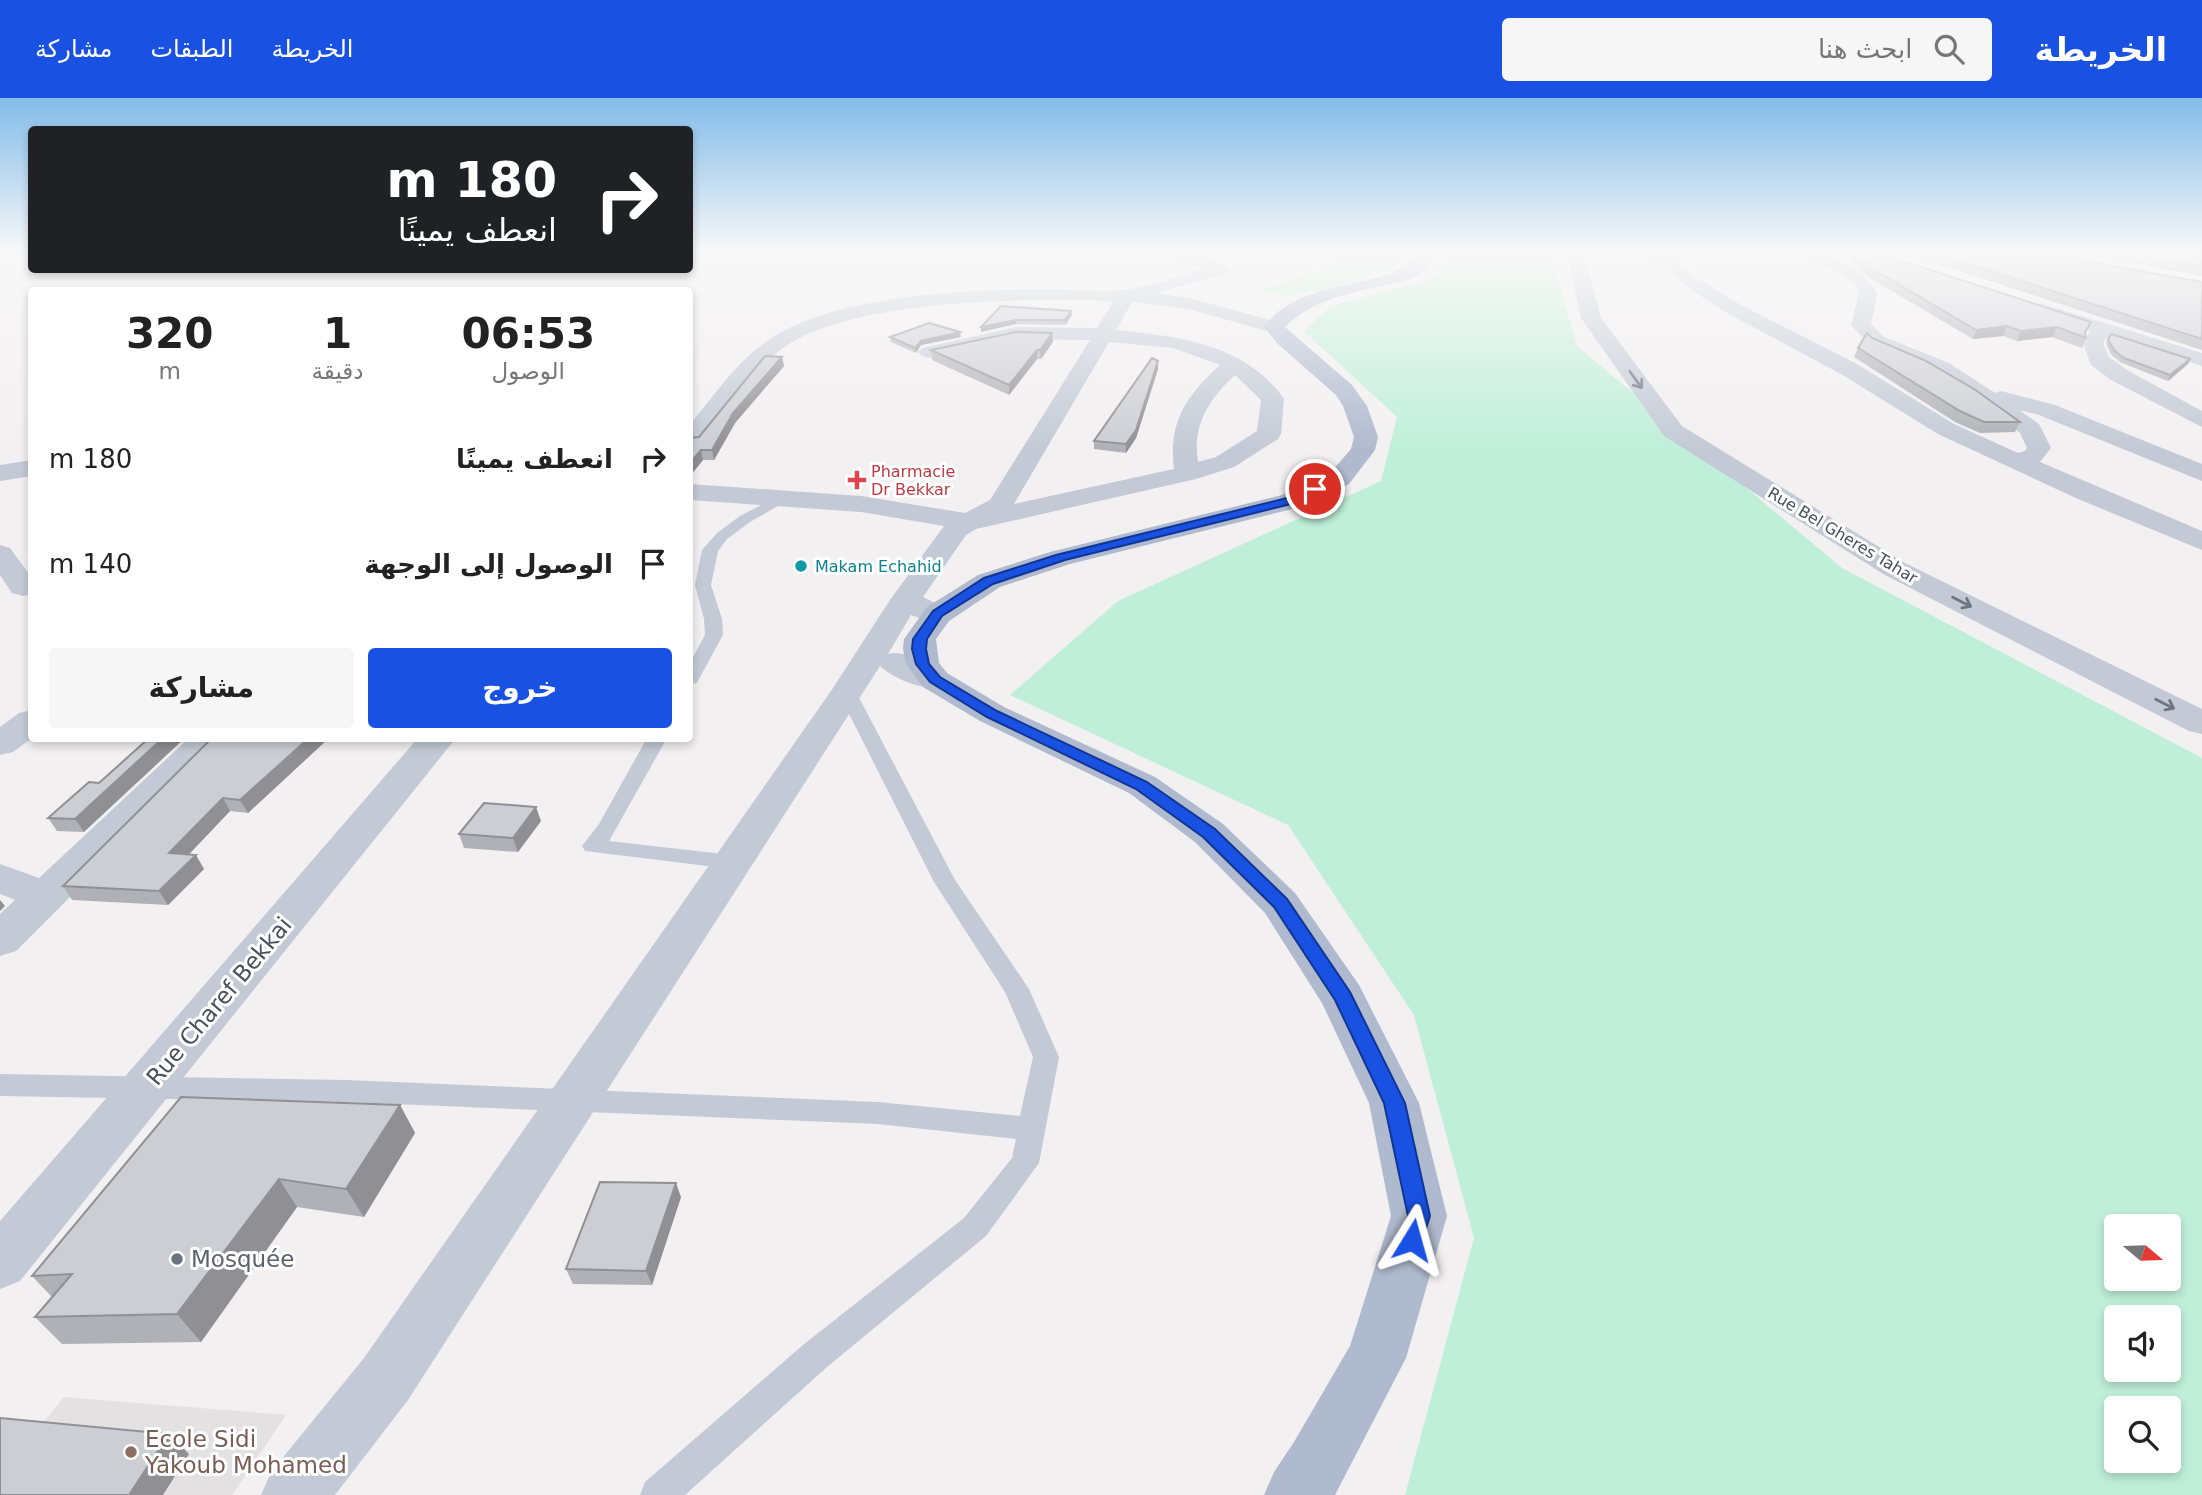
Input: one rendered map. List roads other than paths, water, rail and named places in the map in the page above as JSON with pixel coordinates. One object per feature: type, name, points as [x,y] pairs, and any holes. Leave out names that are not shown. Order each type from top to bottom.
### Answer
[{"type":"main road","points":[[1289,319],[1355,406],[1366,437],[1363,450],[1340,478],[1291,501],[1060,558],[989,581],[921,608],[920,639],[891,670],[1142,785],[1209,833],[1280,903],[1343,998],[1394,1103],[1419,1216],[1376,1358],[1317,1465],[1297,1495]]},
{"type":"street","points":[[693,436],[729,391],[783,338],[835,319]]},
{"type":"street","points":[[1000,505],[1113,319]]},
{"type":"street","name":"Rue Bel Gheres Tahar","points":[[1592,319],[1673,431],[1895,569],[2202,723]]},
{"type":"street","name":"Rue Bel Gheres Tahar","points":[[1617,319],[1703,430],[1921,561],[2202,697]]},
{"type":"street","points":[[1754,319],[1849,369],[1946,429],[2202,541]]},
{"type":"street","points":[[1862,319],[1861,325],[1877,341],[1941,368],[1979,391],[2031,429],[2039,448],[2034,456],[2016,461]]},
{"type":"street","points":[[2073,319],[2202,360]]},
{"type":"street","points":[[2102,328],[2093,342],[2099,360],[2119,375],[2202,420]]},
{"type":"street","points":[[693,492],[861,504],[959,523],[1186,474],[1225,461],[1269,434],[1273,399],[1235,363],[1176,342],[1105,334],[1016,333],[929,352]]},
{"type":"street","points":[[1186,474],[1184,435],[1208,386],[1235,363]]},
{"type":"street","points":[[1979,391],[2047,410],[2202,473]]},
{"type":"street","points":[[0,473],[28,469]]},
{"type":"street","points":[[294,1495],[386,1379],[732,862],[891,670],[959,523],[1000,505],[1036,507]]},
{"type":"street","points":[[0,554],[18,591]]},
{"type":"street","points":[[0,744],[28,724]]},
{"type":"street","points":[[0,940],[207,742]]},
{"type":"street","name":"Rue Charef Bekkai","points":[[0,1263],[435,742]]},
{"type":"street","points":[[0,878],[44,896]]},
{"type":"lane","points":[[693,673],[713,635],[713,619],[703,585],[710,550],[722,536],[745,519],[779,499]]},
{"type":"lane","points":[[658,1495],[815,1356],[975,1227],[1025,1163],[1046,1057],[1016,989],[946,882],[891,670]]},
{"type":"lane","points":[[655,742],[608,827],[593,846],[732,862]]},
{"type":"lane","points":[[0,1085],[346,1091],[878,1113],[1032,1129]]},
{"type":"place","name":"Pharmacie Dr Bekkar","points":[[857,480]]},
{"type":"place","name":"Makam Echahid","points":[[801,566]]},
{"type":"place","name":"Mosquée","points":[[177,1259]]},
{"type":"place","name":"Ecole Sidi Yakoub Mohamed","points":[[131,1452]]}]
